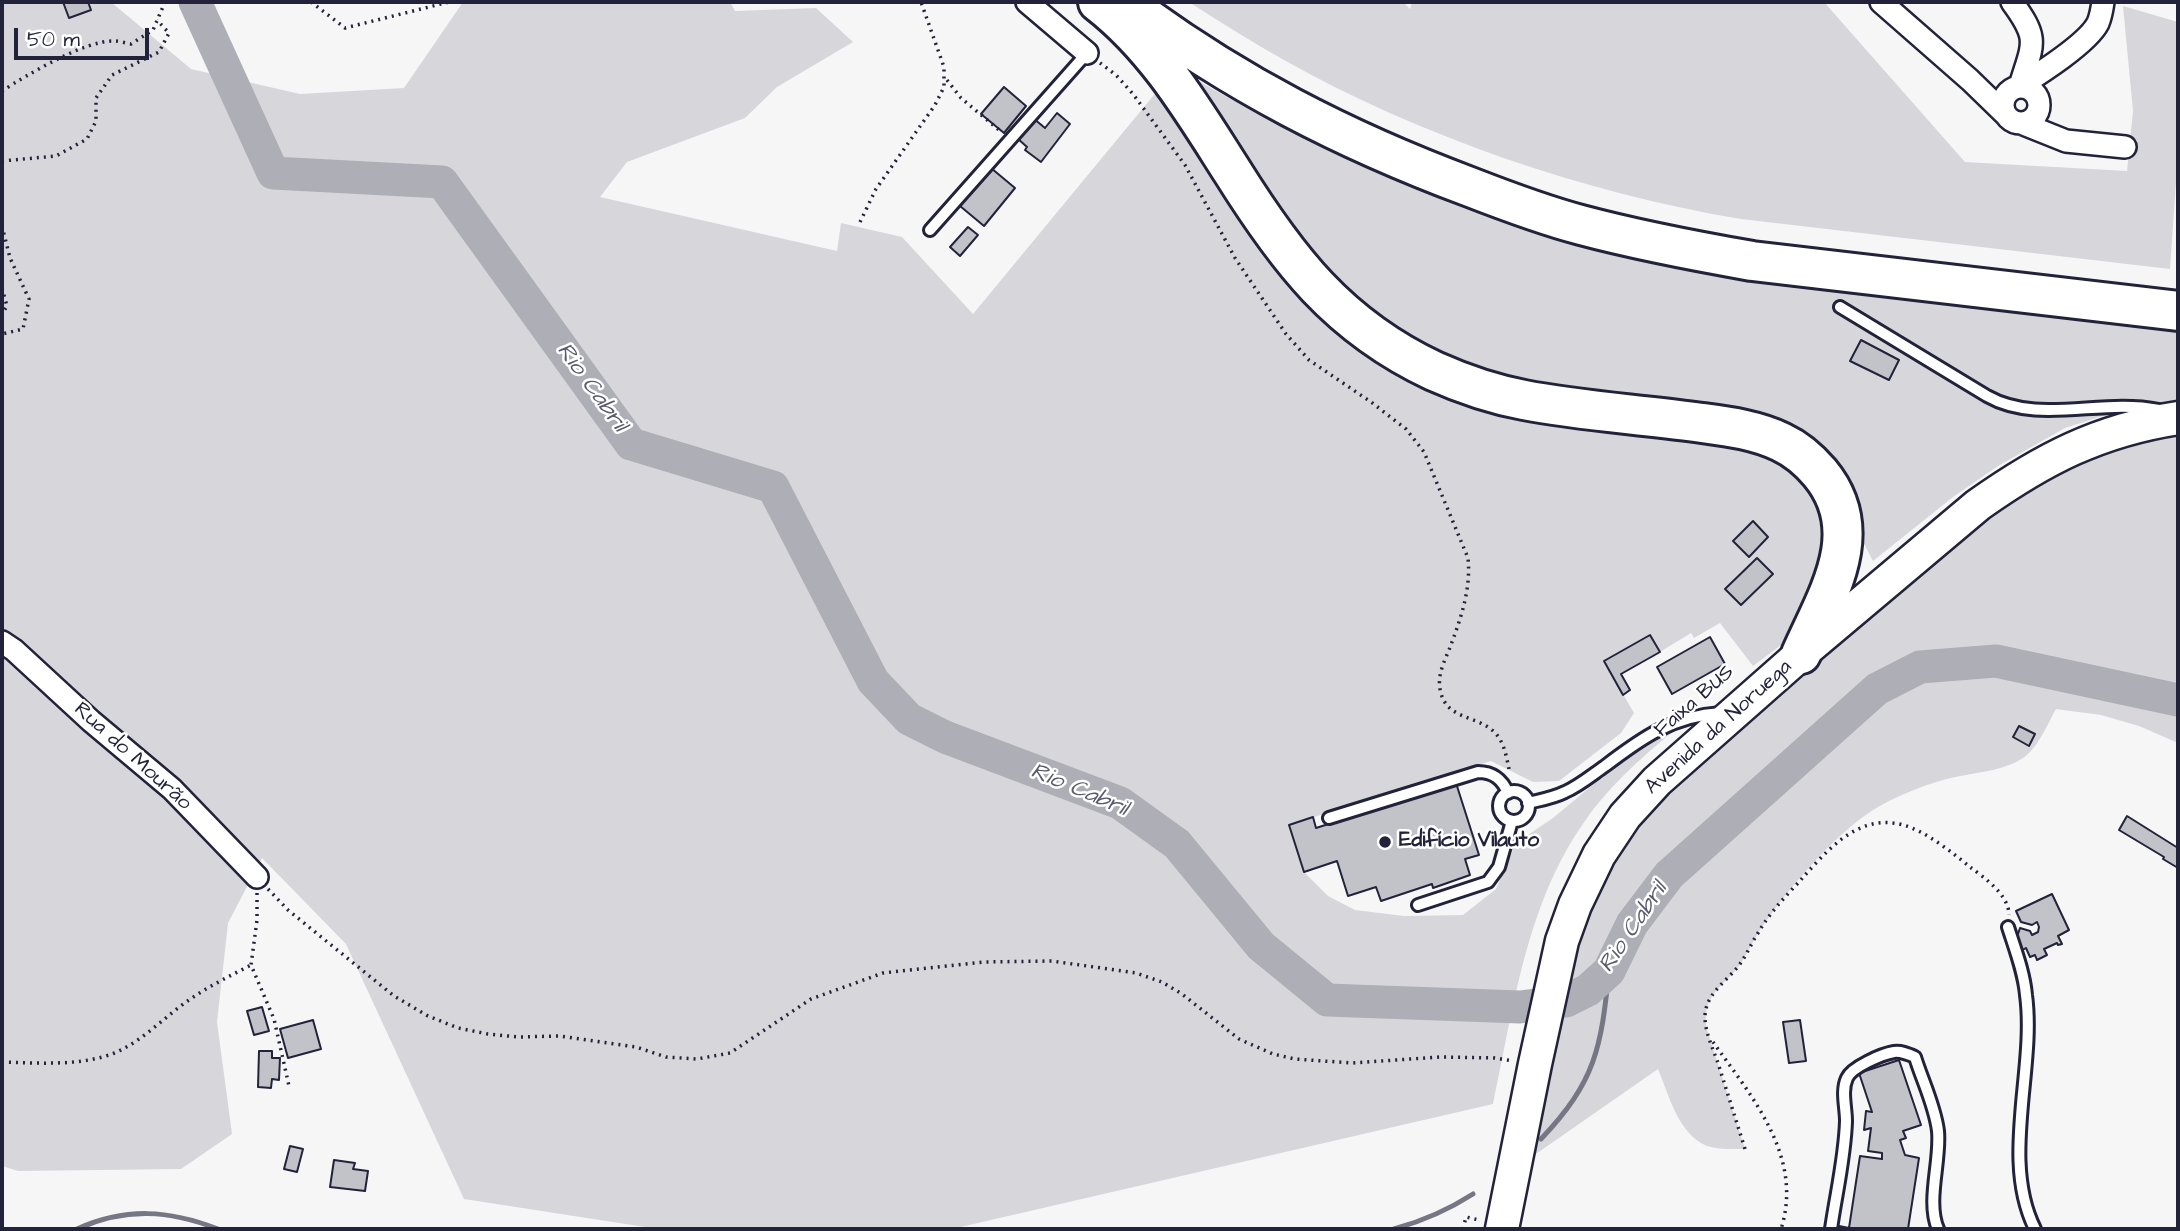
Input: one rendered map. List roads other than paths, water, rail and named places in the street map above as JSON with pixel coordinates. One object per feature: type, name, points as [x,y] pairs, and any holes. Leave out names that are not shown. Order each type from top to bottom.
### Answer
[{"type":"highway","points":[[1098,2],[1151,51],[1303,273],[1348,318],[1372,336],[1432,370],[1496,394],[1570,407],[1743,429],[1764,435],[1798,451],[1821,475],[1832,493],[1844,524],[1837,572],[1811,632]]},
{"type":"highway","points":[[1125,2],[1220,68],[1323,125],[1432,173],[1578,224],[1752,261],[2178,311]]},
{"type":"highway","points":[[1162,2],[1279,78],[1366,124],[1470,168],[1559,199],[1676,229],[1759,244],[2044,276],[2178,296]]},
{"type":"highway","points":[[2044,276],[2087,275],[2178,284]]},
{"type":"main road","name":"Avenida da Noruega","points":[[1502,1229],[1562,941],[1575,905],[1600,855],[1625,817],[1725,709],[1811,632],[1978,505],[2017,477],[2077,445],[2170,413]]},
{"type":"street","points":[[1027,2],[1087,52]]},
{"type":"street","points":[[1881,2],[2013,119],[2076,142],[2125,147]]},
{"type":"street","points":[[2012,2],[2027,22],[2032,34],[2031,50],[2014,88],[2002,102],[2013,119]]},
{"type":"street","points":[[2014,88],[2045,70],[2090,34],[2102,15],[2103,2]]},
{"type":"street","points":[[2013,119],[2032,119],[2045,70]]},
{"type":"street","points":[[1970,80],[1984,86],[2031,89],[2044,126],[2050,134]]},
{"type":"street","name":"Rua do Mourão","points":[[2,642],[172,789],[257,877]]},
{"type":"lane","points":[[930,230],[1087,52]]},
{"type":"lane","points":[[1840,307],[1987,397],[2007,406],[2028,410],[2120,406],[2170,413]]},
{"type":"lane","points":[[2118,418],[2170,413]]},
{"type":"lane","points":[[1528,803],[1552,797],[1576,786],[1641,739],[1666,725],[1725,709]]},
{"type":"lane","name":"Faixa BUS","points":[[1693,730],[1725,709]]},
{"type":"lane","points":[[1329,818],[1478,772],[1496,776],[1510,792],[1524,796],[1529,808],[1525,816],[1517,821],[1504,818],[1500,810],[1500,802],[1510,792]]},
{"type":"lane","points":[[1418,905],[1488,881],[1499,867],[1512,821]]},
{"type":"lane","points":[[2008,927],[2022,972],[2026,996],[2021,1190],[2035,1229]]},
{"type":"lane","points":[[1831,1229],[1846,1122],[1844,1087],[1847,1076],[1854,1068],[1894,1052],[1914,1057],[1935,1119],[1938,1143],[1934,1209],[1938,1229]]},
{"type":"waterway","name":"Rio Cabril","points":[[195,2],[273,173],[442,182],[631,444],[773,487],[873,681],[909,719],[945,737],[1120,803],[1177,844],[1261,946],[1327,1000],[1520,1007],[1566,1001],[1588,990],[1609,971],[1632,924],[1669,875],[1877,689],[1920,667],[1996,661],[2178,700]]},
{"type":"waterway","points":[[1541,1139],[1574,1099],[1593,1062],[1603,1022],[1609,971]]},
{"type":"waterway","points":[[1394,1229],[1435,1214],[1473,1194]]},
{"type":"waterway","points":[[77,1229],[130,1214],[165,1215],[218,1229]]},
{"type":"place","name":"Edifício Vilauto","points":[[1385,842]]}]
